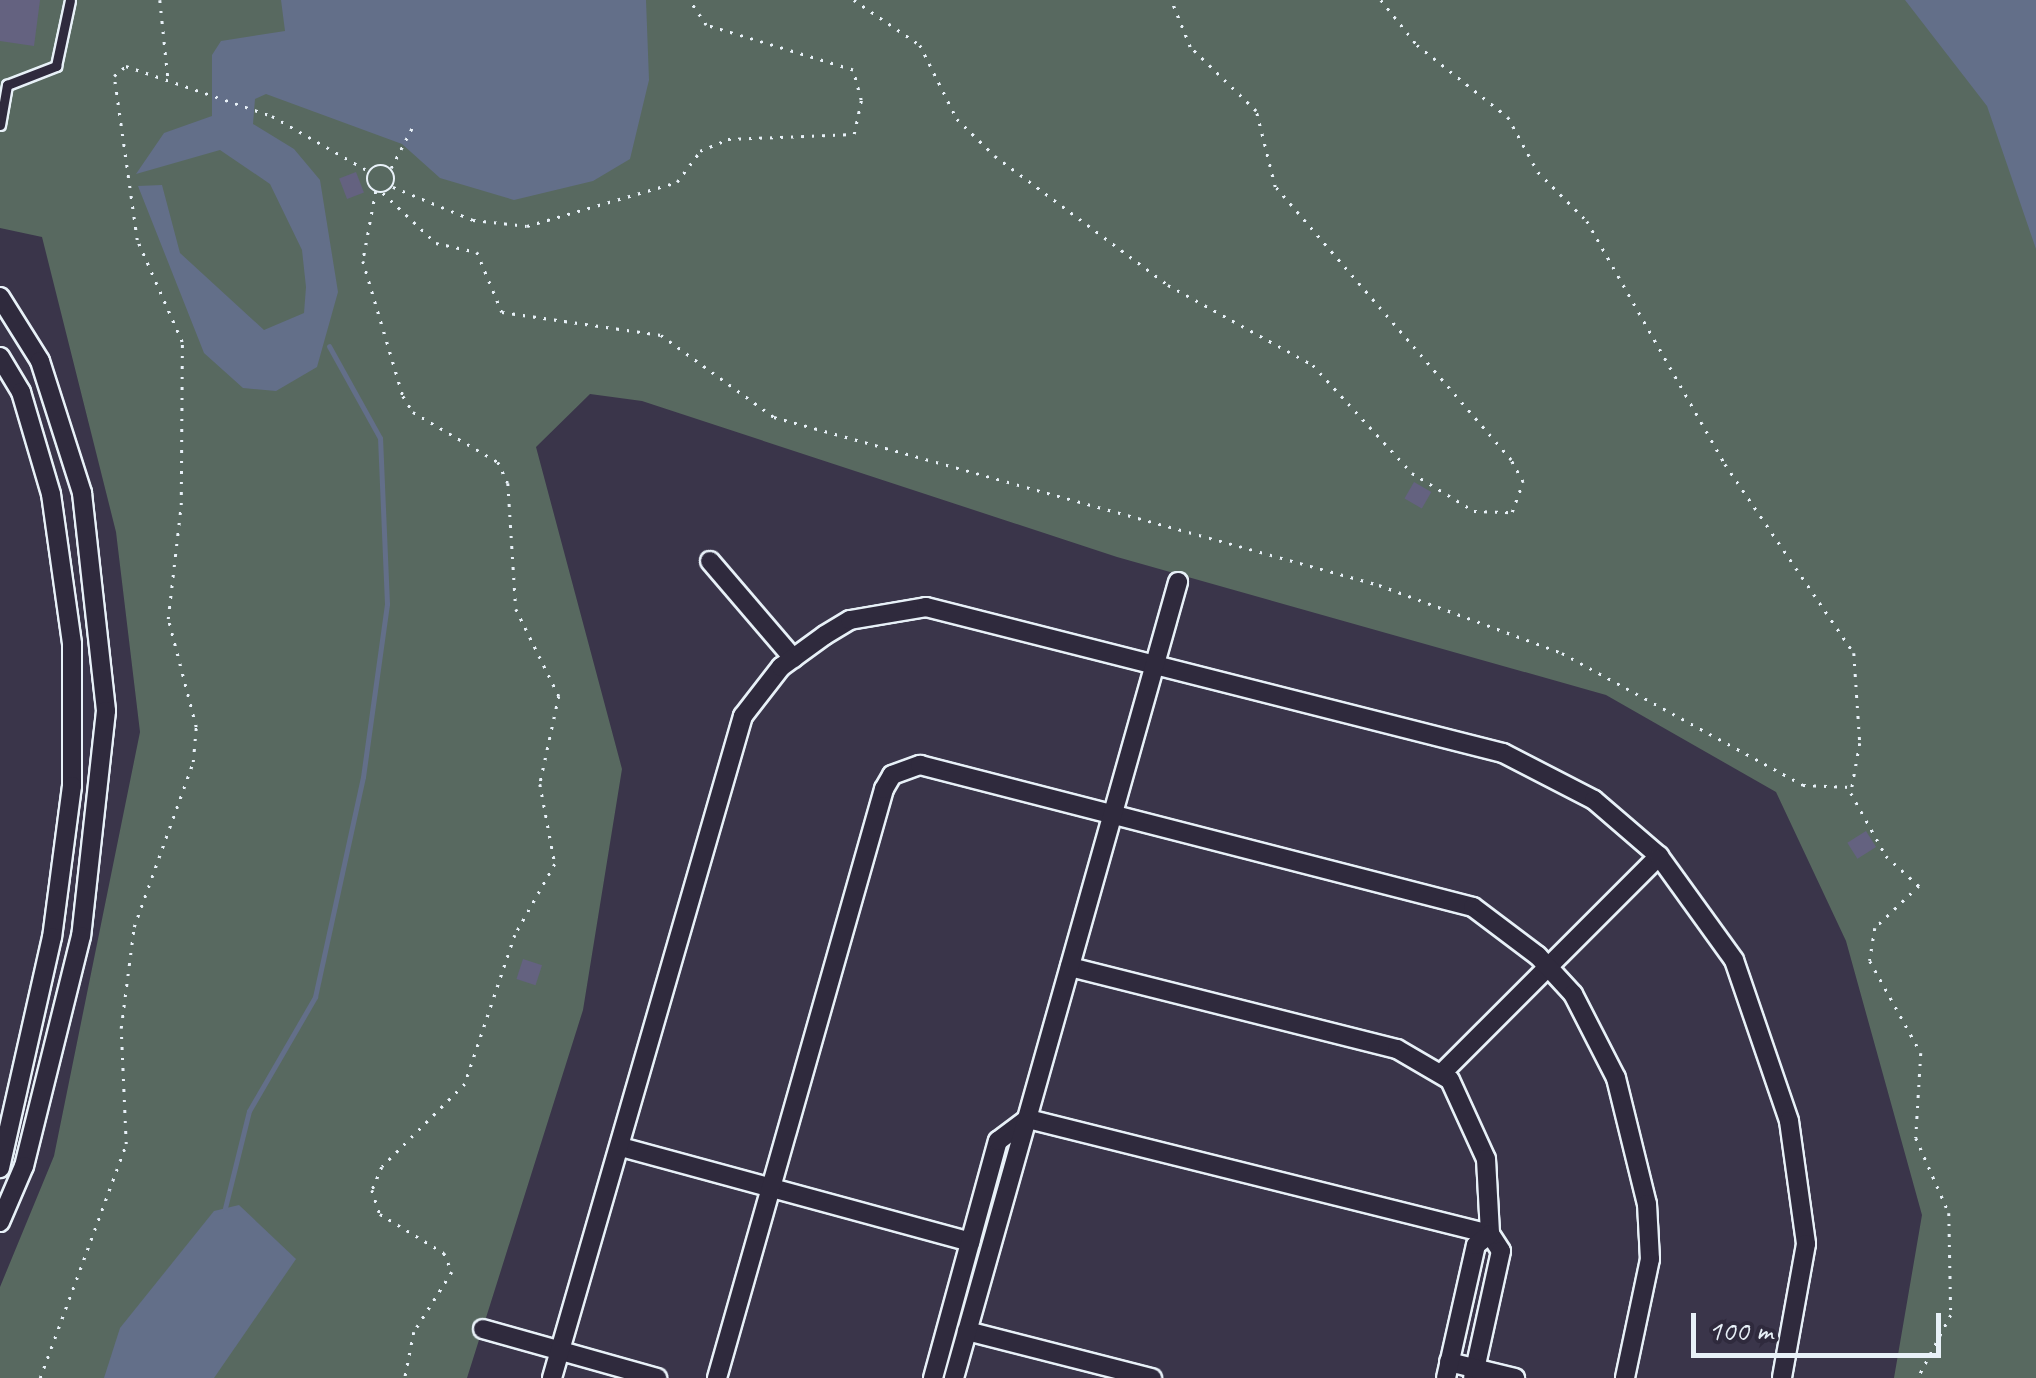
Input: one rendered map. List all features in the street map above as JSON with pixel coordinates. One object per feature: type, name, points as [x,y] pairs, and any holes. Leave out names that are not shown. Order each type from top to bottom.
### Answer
[{"type":"street","points":[[0,297],[40,361],[82,493],[106,712],[82,936],[24,1166],[0,1222]]},
{"type":"street","points":[[0,358],[21,392],[51,494],[72,644],[72,768],[52,937],[0,1168]]},
{"type":"street","points":[[710,561],[793,658]]},
{"type":"street","points":[[954,1378],[1178,582]]},
{"type":"street","points":[[552,1378],[743,716],[793,658],[850,620],[926,607],[1503,752],[1594,800],[1659,856],[1710,914],[1734,960],[1788,1120],[1806,1244],[1782,1378]]},
{"type":"street","points":[[717,1378],[892,775],[935,768],[1473,907],[1548,967],[1573,994],[1616,1078],[1647,1204],[1650,1259],[1625,1378]]},
{"type":"street","points":[[1442,1074],[1659,856]]},
{"type":"street","points":[[1070,967],[1396,1050],[1442,1074],[1486,1159],[1490,1234],[1501,1251],[1475,1373]]},
{"type":"street","points":[[1028,1118],[1490,1234]]},
{"type":"street","points":[[933,1378],[998,1141],[1028,1118]]},
{"type":"street","points":[[621,1147],[970,1242]]},
{"type":"street","points":[[1490,1234],[1476,1246],[1448,1370],[1515,1378]]},
{"type":"street","points":[[483,1329],[657,1378]]},
{"type":"street","points":[[967,1331],[1152,1378]]},
{"type":"lane","points":[[0,125],[7,85],[56,66],[70,0]]},
{"type":"path","points":[[160,0],[168,79]]},
{"type":"path","points":[[393,186],[473,220],[527,226],[677,182],[700,152],[728,139],[854,134],[861,100],[853,70],[706,25],[689,0]]},
{"type":"path","points":[[854,0],[920,45],[957,119],[995,156],[1168,285],[1313,365],[1412,473],[1474,511],[1512,512],[1523,482],[1511,460],[1275,187],[1256,111],[1190,47],[1171,0]]},
{"type":"path","points":[[1380,0],[1417,45],[1508,117],[1538,172],[1586,220],[1725,464],[1820,591],[1854,653],[1860,743],[1851,786],[1886,856],[1919,886],[1875,928],[1870,961],[1922,1052],[1916,1138],[1949,1213],[1951,1315],[1918,1378]]},
{"type":"path","points":[[40,1378],[126,1144],[121,1028],[134,927],[193,762],[196,727],[168,619],[181,504],[182,342],[136,240],[114,76],[126,66],[168,79],[262,113],[370,172],[390,169]]},
{"type":"path","points":[[393,186],[390,169],[412,130]]},
{"type":"path","points":[[370,172],[376,191],[362,260],[404,396],[413,412],[498,462],[508,483],[516,608],[559,696],[540,784],[555,864],[515,935],[465,1084],[382,1167],[372,1190],[380,1214],[444,1253],[452,1272],[414,1332],[406,1378]]},
{"type":"path","points":[[383,193],[393,186]]},
{"type":"path","points":[[376,191],[383,193],[436,243],[477,252],[502,312],[662,334],[774,417],[1380,585],[1562,653],[1804,785],[1851,786]]},
{"type":"green space","points":[[0,0],[2036,0],[2036,1378],[1894,1378],[1922,1215],[1846,941],[1776,792],[1606,695],[1117,557],[642,401],[590,394],[536,447],[622,769],[583,1010],[467,1378],[0,1378],[0,1287],[54,1156],[140,732],[116,532],[42,237],[0,228]]},
{"type":"water","points":[[281,0],[646,0],[649,80],[630,159],[593,181],[514,200],[440,178],[402,144],[266,94],[255,99],[253,124],[294,149],[320,180],[338,292],[317,367],[276,391],[243,388],[204,353],[138,186],[162,185],[180,253],[264,330],[304,313],[306,287],[302,250],[270,184],[220,150],[136,174],[164,133],[212,116],[212,55],[221,41],[285,31]]},
{"type":"water","points":[[1905,0],[2036,0],[2036,249],[1987,106]]},
{"type":"water","points":[[239,1205],[296,1259],[214,1378],[104,1378],[120,1328],[214,1211]]},
{"type":"building","points":[[0,0],[40,0],[34,46],[0,41]]},
{"type":"building","points":[[356,172],[364,193],[347,199],[339,178]]},
{"type":"building","points":[[1414,482],[1431,492],[1422,508],[1404,498]]},
{"type":"building","points":[[1866,831],[1876,847],[1857,859],[1847,843]]},
{"type":"building","points":[[523,959],[542,965],[536,985],[517,979]]},
{"type":"waterway","points":[[225,1208],[249,1111],[315,997],[363,777],[387,604],[380,438],[329,346]]}]
